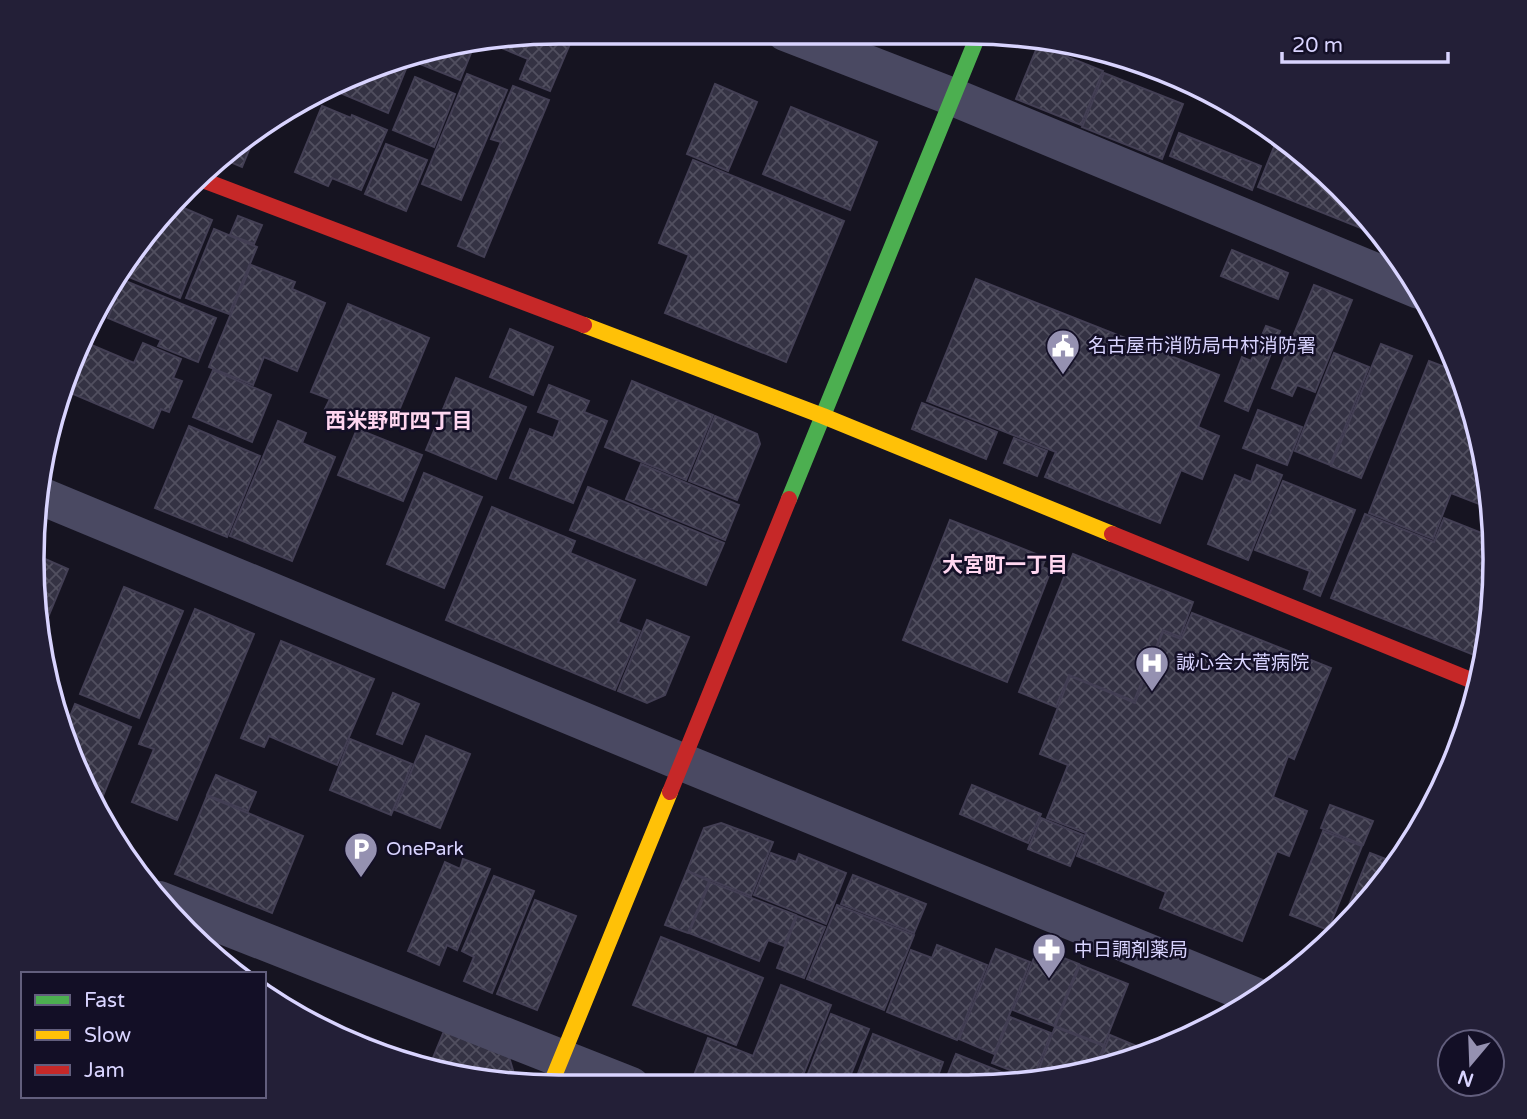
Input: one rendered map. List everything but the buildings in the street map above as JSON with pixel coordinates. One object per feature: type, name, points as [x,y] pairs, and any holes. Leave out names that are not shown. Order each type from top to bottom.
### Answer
[{"type":"street","points":[[816,44],[953,97],[1402,283]]},
{"type":"street","points":[[181,910],[556,1072],[974,44]]},
{"type":"street","points":[[208,182],[823,416],[1469,679]]},
{"type":"street","points":[[47,499],[1246,993]]},
{"type":"traffic: fast","points":[[789,499],[974,44]]},
{"type":"traffic: slow","points":[[584,325],[823,416],[1112,534]]},
{"type":"traffic: slow","points":[[555,1075],[670,792]]},
{"type":"traffic: jam","points":[[208,182],[584,325]]},
{"type":"traffic: jam","points":[[670,792],[789,499]]},
{"type":"traffic: jam","points":[[1112,534],[1469,679]]},
{"type":"place","name":"名古屋市消防局中村消防署","points":[[1063,376]]},
{"type":"place","name":"誠心会大菅病院","points":[[1152,693]]},
{"type":"place","name":"OnePark","points":[[361,879]]},
{"type":"place","name":"中日調剤薬局","points":[[1049,980]]},
{"type":"district","name":"西米野町四丁目","points":[[399,421]]},
{"type":"district","name":"大宮町一丁目","points":[[1005,565]]}]
